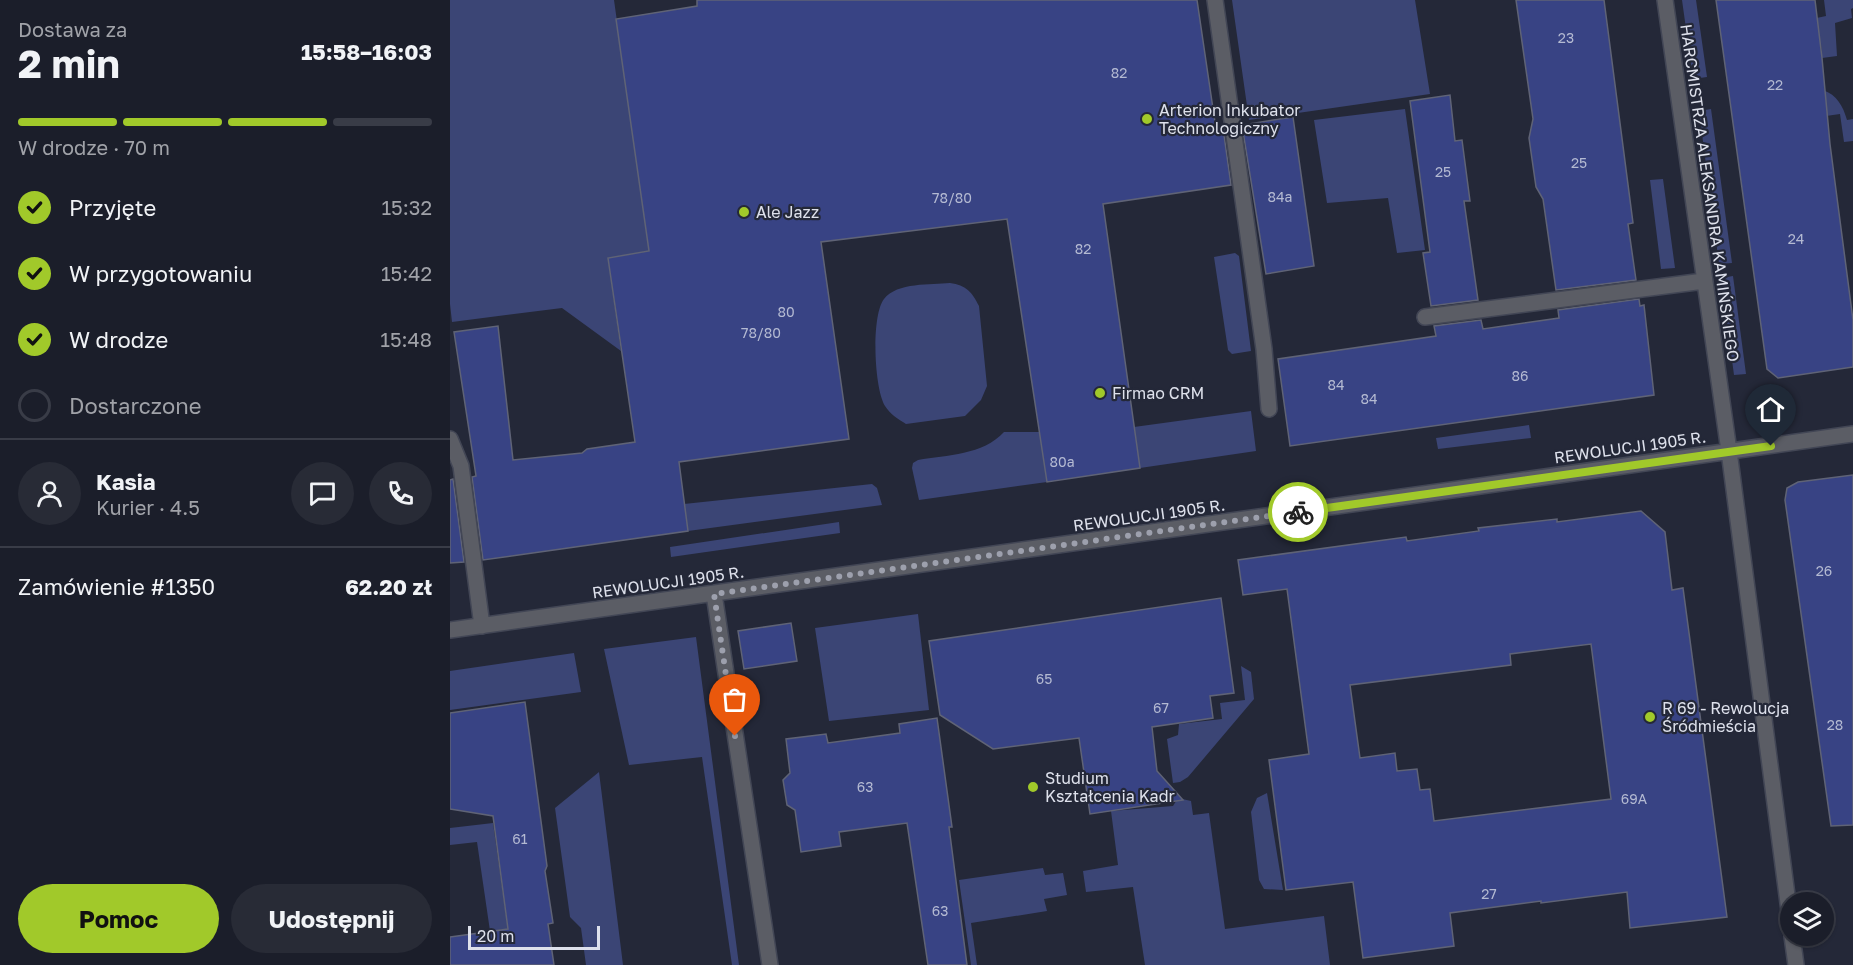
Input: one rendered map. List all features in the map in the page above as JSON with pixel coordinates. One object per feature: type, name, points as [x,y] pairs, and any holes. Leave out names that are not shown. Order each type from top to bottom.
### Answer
[{"type":"street","points":[[1215,0],[1264,349],[1269,409]]},
{"type":"street","name":"HARCMISTRZA ALEKSANDRA KAMIŃSKIEGO","points":[[1665,0],[1729,452],[1787,892]]},
{"type":"street","points":[[1425,317],[1704,281]]},
{"type":"street","name":"REWOLUCJI 1905 R.","points":[[450,630],[1853,434]]},
{"type":"street","points":[[450,439],[461,466],[482,626]]},
{"type":"street","points":[[714,594],[770,965]]},
{"type":"street","points":[[1793,946],[1796,965]]},
{"type":"shaded area","points":[[450,0],[614,0],[649,251],[608,258],[621,351],[562,308],[452,322],[450,304]]},
{"type":"shaded area","points":[[1232,0],[1415,0],[1430,94],[1249,120]]},
{"type":"shaded area","points":[[1682,0],[1696,0],[1707,77],[1693,79]]},
{"type":"shaded area","points":[[1824,0],[1853,0],[1853,8],[1851,9],[1852,18],[1835,23],[1837,56],[1822,58],[1821,44],[1817,43],[1812,19],[1826,16]]},
{"type":"shaded area","points":[[1823,90],[1839,102],[1847,120],[1853,119],[1853,141],[1844,142],[1840,114],[1826,116]]},
{"type":"shaded area","points":[[1405,109],[1425,250],[1397,253],[1388,198],[1327,203],[1314,120]]},
{"type":"shaded area","points":[[1711,109],[1732,263],[1719,264],[1699,111]]},
{"type":"shaded area","points":[[1663,179],[1675,268],[1661,269],[1650,180]]},
{"type":"shaded area","points":[[1235,253],[1239,256],[1251,351],[1232,354],[1228,350],[1214,257]]},
{"type":"shaded area","points":[[1733,276],[1746,374],[1734,375],[1721,278]]},
{"type":"shaded area","points":[[950,283],[968,290],[979,306],[987,386],[981,400],[965,416],[906,424],[885,406],[878,384],[876,336],[880,308],[884,299],[897,290],[915,285]]},
{"type":"shaded area","points":[[1251,411],[1256,451],[1140,468],[1134,427]]},
{"type":"shaded area","points":[[1529,425],[1531,438],[1438,449],[1436,438]]},
{"type":"shaded area","points":[[1004,432],[1040,432],[1047,482],[919,500],[913,463],[918,460],[975,450],[995,440]]},
{"type":"shaded area","points":[[872,484],[877,488],[882,505],[688,531],[684,504]]},
{"type":"shaded area","points":[[839,522],[840,533],[671,557],[670,547]]},
{"type":"shaded area","points":[[918,614],[929,710],[829,721],[815,628]]},
{"type":"shaded area","points":[[696,637],[739,965],[732,965],[702,757],[629,765],[604,649]]},
{"type":"shaded area","points":[[574,653],[581,692],[450,710],[450,671]]},
{"type":"shaded area","points":[[1241,666],[1251,672],[1254,699],[1188,777],[1173,783],[1167,739],[1178,735],[1179,724],[1222,719],[1220,703],[1245,700]]},
{"type":"shaded area","points":[[599,772],[623,965],[586,965],[581,928],[570,917],[555,808]]},
{"type":"shaded area","points":[[1267,793],[1283,890],[1264,889],[1259,880],[1251,812],[1257,798]]},
{"type":"shaded area","points":[[1178,798],[1191,801],[1193,815],[1209,813],[1225,929],[1324,916],[1330,965],[1145,965],[1133,887],[1086,892],[1083,871],[1118,865],[1111,811],[1173,806]]},
{"type":"shaded area","points":[[493,823],[508,929],[490,931],[477,842],[450,845],[450,828]]},
{"type":"shaded area","points":[[1043,868],[1045,875],[1063,873],[1067,895],[1044,899],[1047,911],[971,923],[977,965],[971,965],[959,880]]},
{"type":"building","points":[[697,0],[1197,0],[1216,129],[1223,128],[1231,185],[1103,204],[1140,468],[1047,482],[1007,219],[821,242],[849,439],[679,462],[688,531],[483,560],[472,477],[476,476],[454,332],[498,326],[513,460],[582,453],[587,449],[635,442],[608,258],[649,251],[616,19],[697,6]]},
{"type":"building","points":[[1516,0],[1604,0],[1633,223],[1628,224],[1636,280],[1556,290],[1543,199],[1536,187],[1529,138],[1533,119]]},
{"type":"building","points":[[1716,0],[1815,0],[1830,144],[1853,320],[1853,367],[1778,378],[1767,369]]},
{"type":"building","points":[[1450,95],[1455,141],[1462,140],[1470,201],[1464,201],[1478,300],[1431,306],[1423,253],[1430,252],[1410,101]]},
{"type":"building","points":[[1293,117],[1314,266],[1266,274],[1242,125]]},
{"type":"building","points":[[1639,299],[1640,306],[1644,305],[1654,395],[1290,446],[1278,359],[1436,336],[1434,326],[1481,320],[1483,329],[1559,318],[1558,310]]},
{"type":"building","points":[[1853,475],[1853,825],[1831,826],[1785,500],[1787,488],[1798,482]]},
{"type":"building","points":[[453,479],[464,562],[450,563],[450,480]]},
{"type":"building","name":"R 69 - Rewolucja Śródmieścia","points":[[1641,511],[1665,532],[1672,590],[1683,588],[1727,917],[1630,928],[1627,892],[1541,903],[1541,901],[1450,913],[1454,946],[1363,958],[1353,882],[1286,890],[1269,760],[1309,754],[1287,589],[1243,595],[1238,560],[1406,537],[1407,541],[1479,531],[1478,528],[1557,519],[1557,522]],"holes":[[[1591,644],[1611,799],[1434,821],[1430,789],[1420,790],[1417,769],[1397,771],[1395,753],[1360,758],[1350,685],[1511,665],[1510,654]]]},
{"type":"building","points":[[1221,598],[1234,693],[1210,696],[1213,718],[1152,727],[1157,771],[1183,800],[1090,814],[1079,738],[993,749],[940,715],[929,641]]},
{"type":"building","points":[[791,623],[797,661],[744,669],[738,631]]},
{"type":"building","points":[[525,702],[547,866],[545,871],[553,923],[548,924],[554,965],[450,965],[450,937],[508,929],[493,816],[450,809],[450,713]]},
{"type":"building","points":[[937,718],[967,965],[928,965],[907,823],[839,832],[841,846],[801,852],[795,810],[787,805],[783,780],[790,773],[786,739],[826,734],[828,743],[900,733],[899,724]]},
{"type":"way so far","points":[[735,736],[714,594],[1298,512]]},
{"type":"place","name":"Arterion Inkubator Technologiczny","points":[[1147,119]]},
{"type":"place","name":"Ale Jazz","points":[[744,212]]},
{"type":"place","name":"Firmao CRM","points":[[1100,393]]},
{"type":"place","name":"R 69 - Rewolucja Śródmieścia","points":[[1650,717]]},
{"type":"place","name":"Studium Kształcenia Kadr","points":[[1033,787]]},
{"type":"route","points":[[1298,512],[1771,446]]}]
